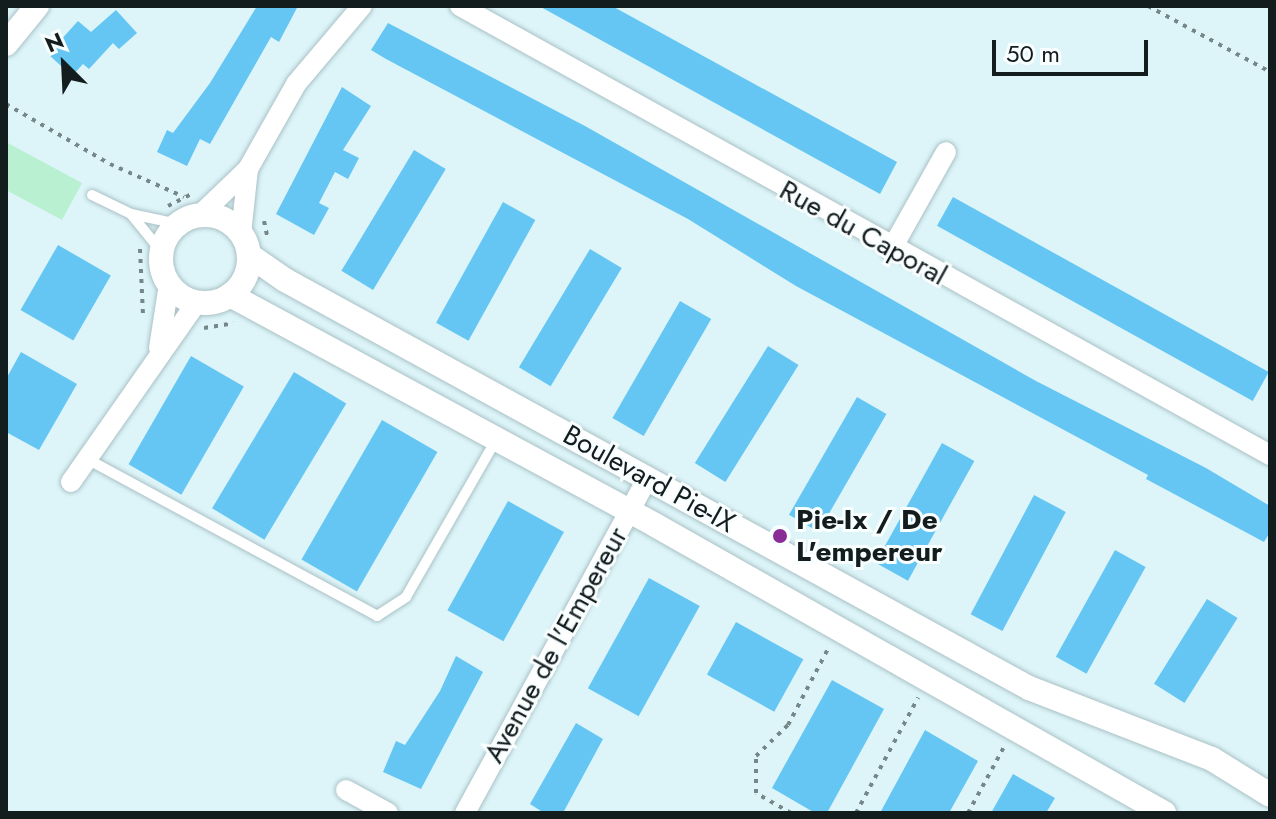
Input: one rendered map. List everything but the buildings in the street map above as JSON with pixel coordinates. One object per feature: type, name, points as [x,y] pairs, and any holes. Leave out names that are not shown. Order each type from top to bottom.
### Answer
[{"type":"street","points":[[6,44],[37,6]]},
{"type":"street","points":[[71,482],[89,460],[159,352],[168,329],[169,284],[161,251],[187,212],[248,169],[296,84],[362,6]]},
{"type":"street","name":"Rue du Caporal","points":[[460,6],[891,250],[1270,455]]},
{"type":"street","points":[[891,250],[946,152]]},
{"type":"street","points":[[168,329],[197,302],[230,295],[245,277],[248,169]]},
{"type":"street","points":[[187,212],[222,219],[245,244]]},
{"type":"street","name":"Boulevard Pie-IX","points":[[245,244],[648,478],[1029,688],[1212,759],[1270,795]]},
{"type":"street","points":[[169,284],[197,302]]},
{"type":"street","name":"Boulevard Pie-IX","points":[[230,295],[630,511],[1164,813]]},
{"type":"street","name":"Avenue de l'Empereur","points":[[465,813],[648,478]]},
{"type":"street","points":[[346,790],[388,813]]},
{"type":"lane","points":[[92,195],[131,214],[154,218],[187,212]]},
{"type":"lane","points":[[131,214],[161,251]]},
{"type":"lane","points":[[89,460],[377,616],[406,597],[497,439]]},
{"type":"path","points":[[1148,6],[1270,72]]},
{"type":"path","points":[[6,104],[187,212]]},
{"type":"path","points":[[154,218],[187,212],[223,181],[227,184]]},
{"type":"path","points":[[247,195],[261,202],[268,243],[276,252]]},
{"type":"path","points":[[145,231],[140,313],[190,341],[220,322],[254,328],[264,313]]},
{"type":"path","points":[[791,813],[756,793],[756,756],[788,725],[839,628]]},
{"type":"path","points":[[856,813],[928,678]]},
{"type":"path","points":[[968,813],[1015,727]]},
{"type":"green space","points":[[6,142],[82,183],[62,220],[6,190]]},
{"type":"place","name":"Pie-Ix / De L'empereur","points":[[780,536]]}]
